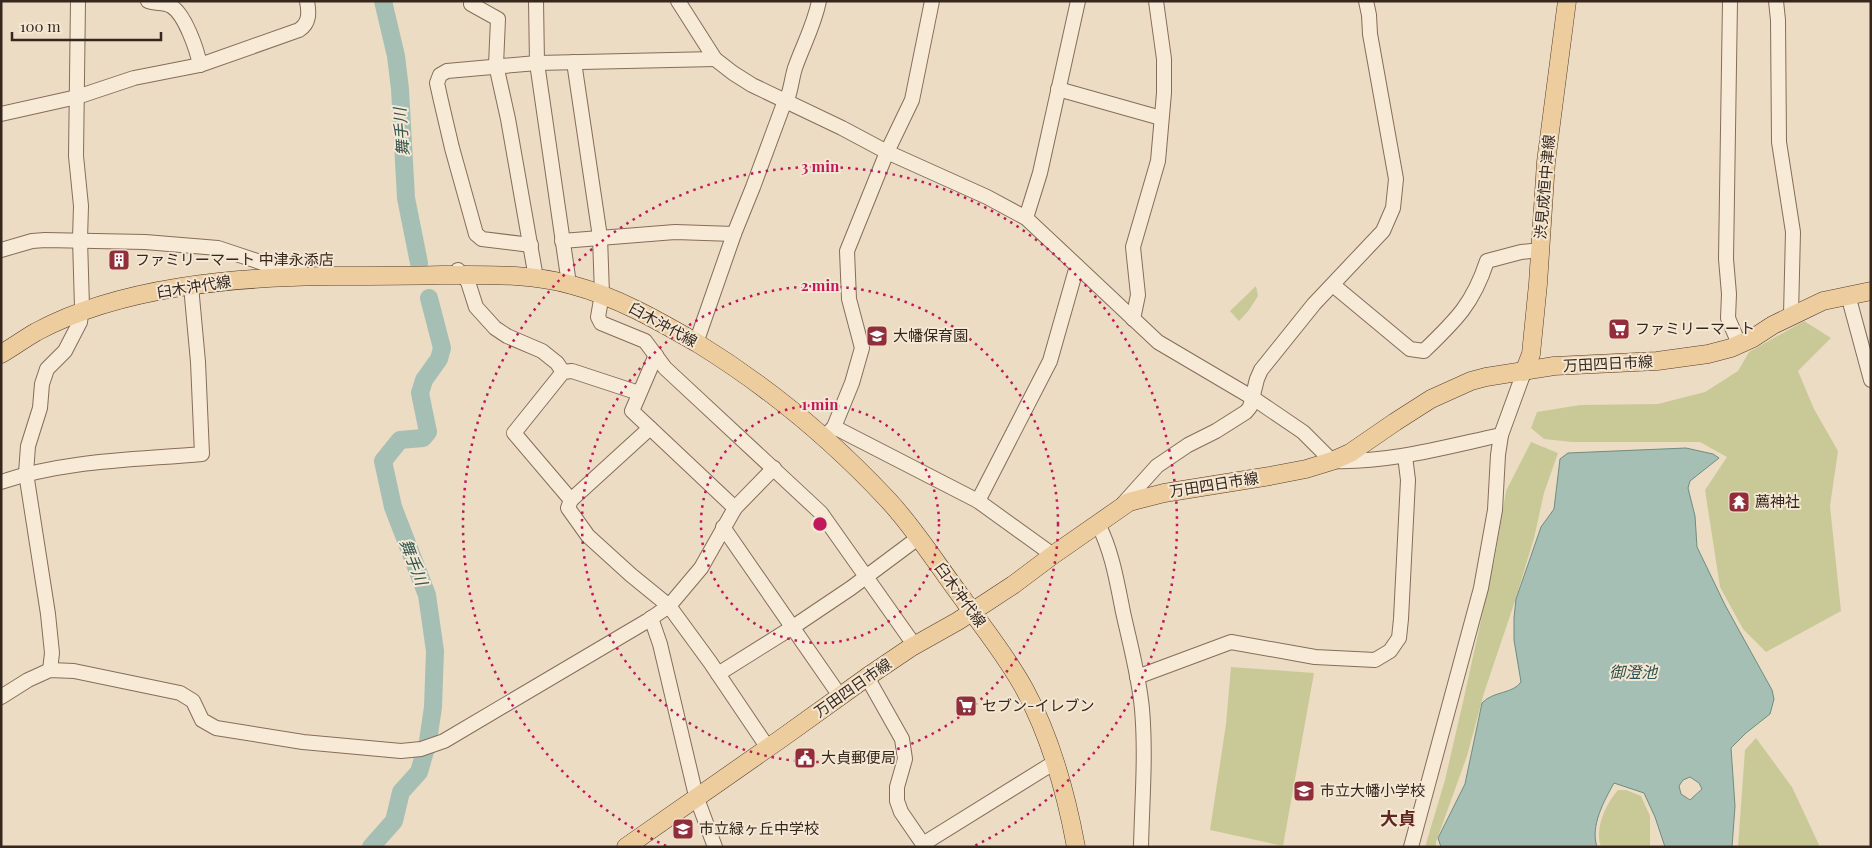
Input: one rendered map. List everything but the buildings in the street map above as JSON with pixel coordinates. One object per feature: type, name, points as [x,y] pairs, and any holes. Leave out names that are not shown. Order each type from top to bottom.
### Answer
[{"type":"main road","name":"渋見成恒中津線","points":[[1524,372],[1531,354],[1546,162],[1567,1]]},
{"type":"main road","name":"臼木沖代線","points":[[1,354],[38,331],[81,313],[127,299],[191,286],[282,277],[463,275],[536,278],[569,284],[602,294],[672,328],[740,371],[829,432],[846,457],[889,501],[972,612],[1024,688],[1045,734],[1055,762],[1064,790],[1076,847]]},
{"type":"main road","name":"万田四日市線","points":[[626,847],[867,677],[1014,585],[1053,555],[1129,502],[1164,493],[1306,469],[1332,461],[1350,453],[1413,410],[1454,388],[1486,377],[1554,366],[1657,361],[1708,354],[1740,344],[1791,315],[1823,301],[1871,291]]},
{"type":"street","points":[[50,670],[52,654],[48,614],[26,473],[28,446],[40,408],[42,384],[47,369],[65,351],[80,322],[81,313],[81,206],[76,156],[78,1]]},
{"type":"street","points":[[148,1],[164,3],[174,8],[193,40],[200,65]]},
{"type":"street","points":[[1,114],[77,97],[134,78],[200,65],[304,27],[308,21],[306,1]]},
{"type":"street","points":[[536,1],[537,62],[569,284]]},
{"type":"street","points":[[678,1],[715,59],[752,86],[787,101],[887,152],[987,197],[1026,218],[1158,342],[1253,398],[1303,432],[1332,461],[1369,461],[1405,456],[1501,435]]},
{"type":"street","points":[[696,343],[734,234],[754,188],[783,106],[787,101],[795,69],[814,22],[819,1]]},
{"type":"street","points":[[932,1],[912,100],[887,152],[847,252],[849,299],[862,348],[852,383],[829,432],[978,501],[1053,555]]},
{"type":"street","points":[[1026,218],[1040,173],[1078,1]]},
{"type":"street","points":[[1133,320],[1138,295],[1133,247],[1158,162],[1164,93],[1164,59],[1156,1]]},
{"type":"street","points":[[1120,507],[1157,466],[1188,445],[1216,432],[1246,412],[1250,407],[1261,370],[1314,304],[1384,231],[1393,208],[1396,179],[1370,34],[1370,15],[1366,1]]},
{"type":"street","points":[[1730,1],[1726,259],[1729,294],[1728,318],[1740,344]]},
{"type":"street","points":[[1776,1],[1778,20],[1779,142],[1793,232],[1791,315]]},
{"type":"street","points":[[472,4],[498,19],[496,65],[508,119],[536,278]]},
{"type":"street","points":[[531,245],[482,238],[476,234],[452,148],[437,83],[440,75],[447,71],[537,62],[715,59]]},
{"type":"street","points":[[574,62],[600,237],[602,294],[598,317],[601,323],[645,341],[665,368],[821,513],[915,646]]},
{"type":"street","points":[[1058,89],[1161,118]]},
{"type":"street","points":[[562,241],[674,232],[734,234]]},
{"type":"street","points":[[1,250],[32,241],[80,239],[218,248],[268,266],[286,270],[457,269],[468,282],[476,307],[495,328],[507,336],[542,351],[563,372]]},
{"type":"street","points":[[1333,285],[1410,348],[1424,351],[1453,323],[1470,302],[1480,283],[1487,261],[1521,252],[1540,250]]},
{"type":"street","points":[[978,501],[1050,362],[1077,266]]},
{"type":"street","points":[[1,482],[26,473],[78,465],[202,454],[198,362],[191,286]]},
{"type":"street","points":[[1848,295],[1871,380]]},
{"type":"street","points":[[656,355],[632,411],[736,508]]},
{"type":"street","points":[[572,500],[514,433],[563,372],[572,370],[640,392]]},
{"type":"street","points":[[1411,847],[1481,588],[1495,510],[1501,435],[1524,372]]},
{"type":"street","points":[[650,428],[572,500],[568,508],[588,536],[669,606],[768,748]]},
{"type":"street","points":[[1137,677],[1231,642],[1315,657],[1375,660],[1390,651],[1399,638],[1401,619],[1408,480],[1405,456]]},
{"type":"street","points":[[1,697],[28,680],[50,670],[74,671],[180,693],[193,701],[202,720],[216,728],[303,742],[401,751],[422,749],[444,741],[669,606],[701,568],[723,526],[736,508],[774,468]]},
{"type":"street","points":[[1098,524],[1107,540],[1137,677],[1142,709],[1144,752],[1141,847]]},
{"type":"street","points":[[723,526],[840,696]]},
{"type":"street","points":[[718,674],[793,627],[866,577],[918,538]]},
{"type":"street","points":[[651,618],[660,644],[696,796],[715,847]]},
{"type":"street","points":[[867,677],[902,739],[905,759],[897,787],[897,801],[924,845],[1055,762]]},
{"type":"green space","points":[[1256,286],[1258,296],[1239,321],[1230,311]]},
{"type":"green space","points":[[1804,321],[1831,338],[1798,371],[1814,409],[1838,451],[1830,506],[1841,611],[1766,652],[1743,629],[1720,587],[1705,490],[1727,457],[1700,442],[1572,442],[1544,439],[1531,428],[1537,412],[1580,405],[1658,404],[1705,392],[1738,371],[1749,352]]},
{"type":"green space","points":[[1531,442],[1558,453],[1544,493],[1534,538],[1484,693],[1467,756],[1436,842],[1436,847],[1425,847],[1445,780],[1463,702],[1495,557],[1506,491]]},
{"type":"green space","points":[[1231,667],[1314,673],[1283,846],[1210,830],[1226,724]]},
{"type":"green space","points":[[1756,738],[1792,787],[1820,847],[1738,847],[1745,750]]},
{"type":"green space","points":[[1618,790],[1626,790],[1641,796],[1650,816],[1650,847],[1601,847],[1599,832],[1602,817],[1609,802]]},
{"type":"water","name":"御澄池","points":[[1686,448],[1713,454],[1719,458],[1690,481],[1688,488],[1695,516],[1697,547],[1725,605],[1772,690],[1774,699],[1770,714],[1731,748],[1735,806],[1732,847],[1665,847],[1655,817],[1644,793],[1614,783],[1599,814],[1595,831],[1597,847],[1441,847],[1438,838],[1465,784],[1482,703],[1492,696],[1513,689],[1521,682],[1514,640],[1516,599],[1541,527],[1554,509],[1560,459],[1568,453]],"holes":[[[1690,777],[1699,783],[1702,789],[1690,800],[1681,794],[1679,786],[1683,780]]]},
{"type":"waterway","name":"舞手川","points":[[383,1],[396,56],[400,89],[406,198],[419,263]]},
{"type":"waterway","name":"舞手川","points":[[371,847],[394,821],[401,792],[419,772],[428,741],[433,707],[435,651],[427,595],[393,507],[383,461],[400,440],[423,438],[428,432],[420,393],[424,380],[439,359],[442,348],[429,298]]},
{"type":"place","name":"ファミリーマート 中津永添店","points":[[119,260]]},
{"type":"place","name":"ファミリーマート","points":[[1619,329]]},
{"type":"place","name":"大幡保育園","points":[[877,336]]},
{"type":"place","name":"薦神社","points":[[1739,502]]},
{"type":"place","name":"セブン-イレブン","points":[[966,706]]},
{"type":"place","name":"大貞郵便局","points":[[805,758]]},
{"type":"place","name":"市立大幡小学校","points":[[1304,791]]},
{"type":"place","name":"市立緑ヶ丘中学校","points":[[683,829]]},
{"type":"district","name":"大貞","points":[[1398,819]]}]
